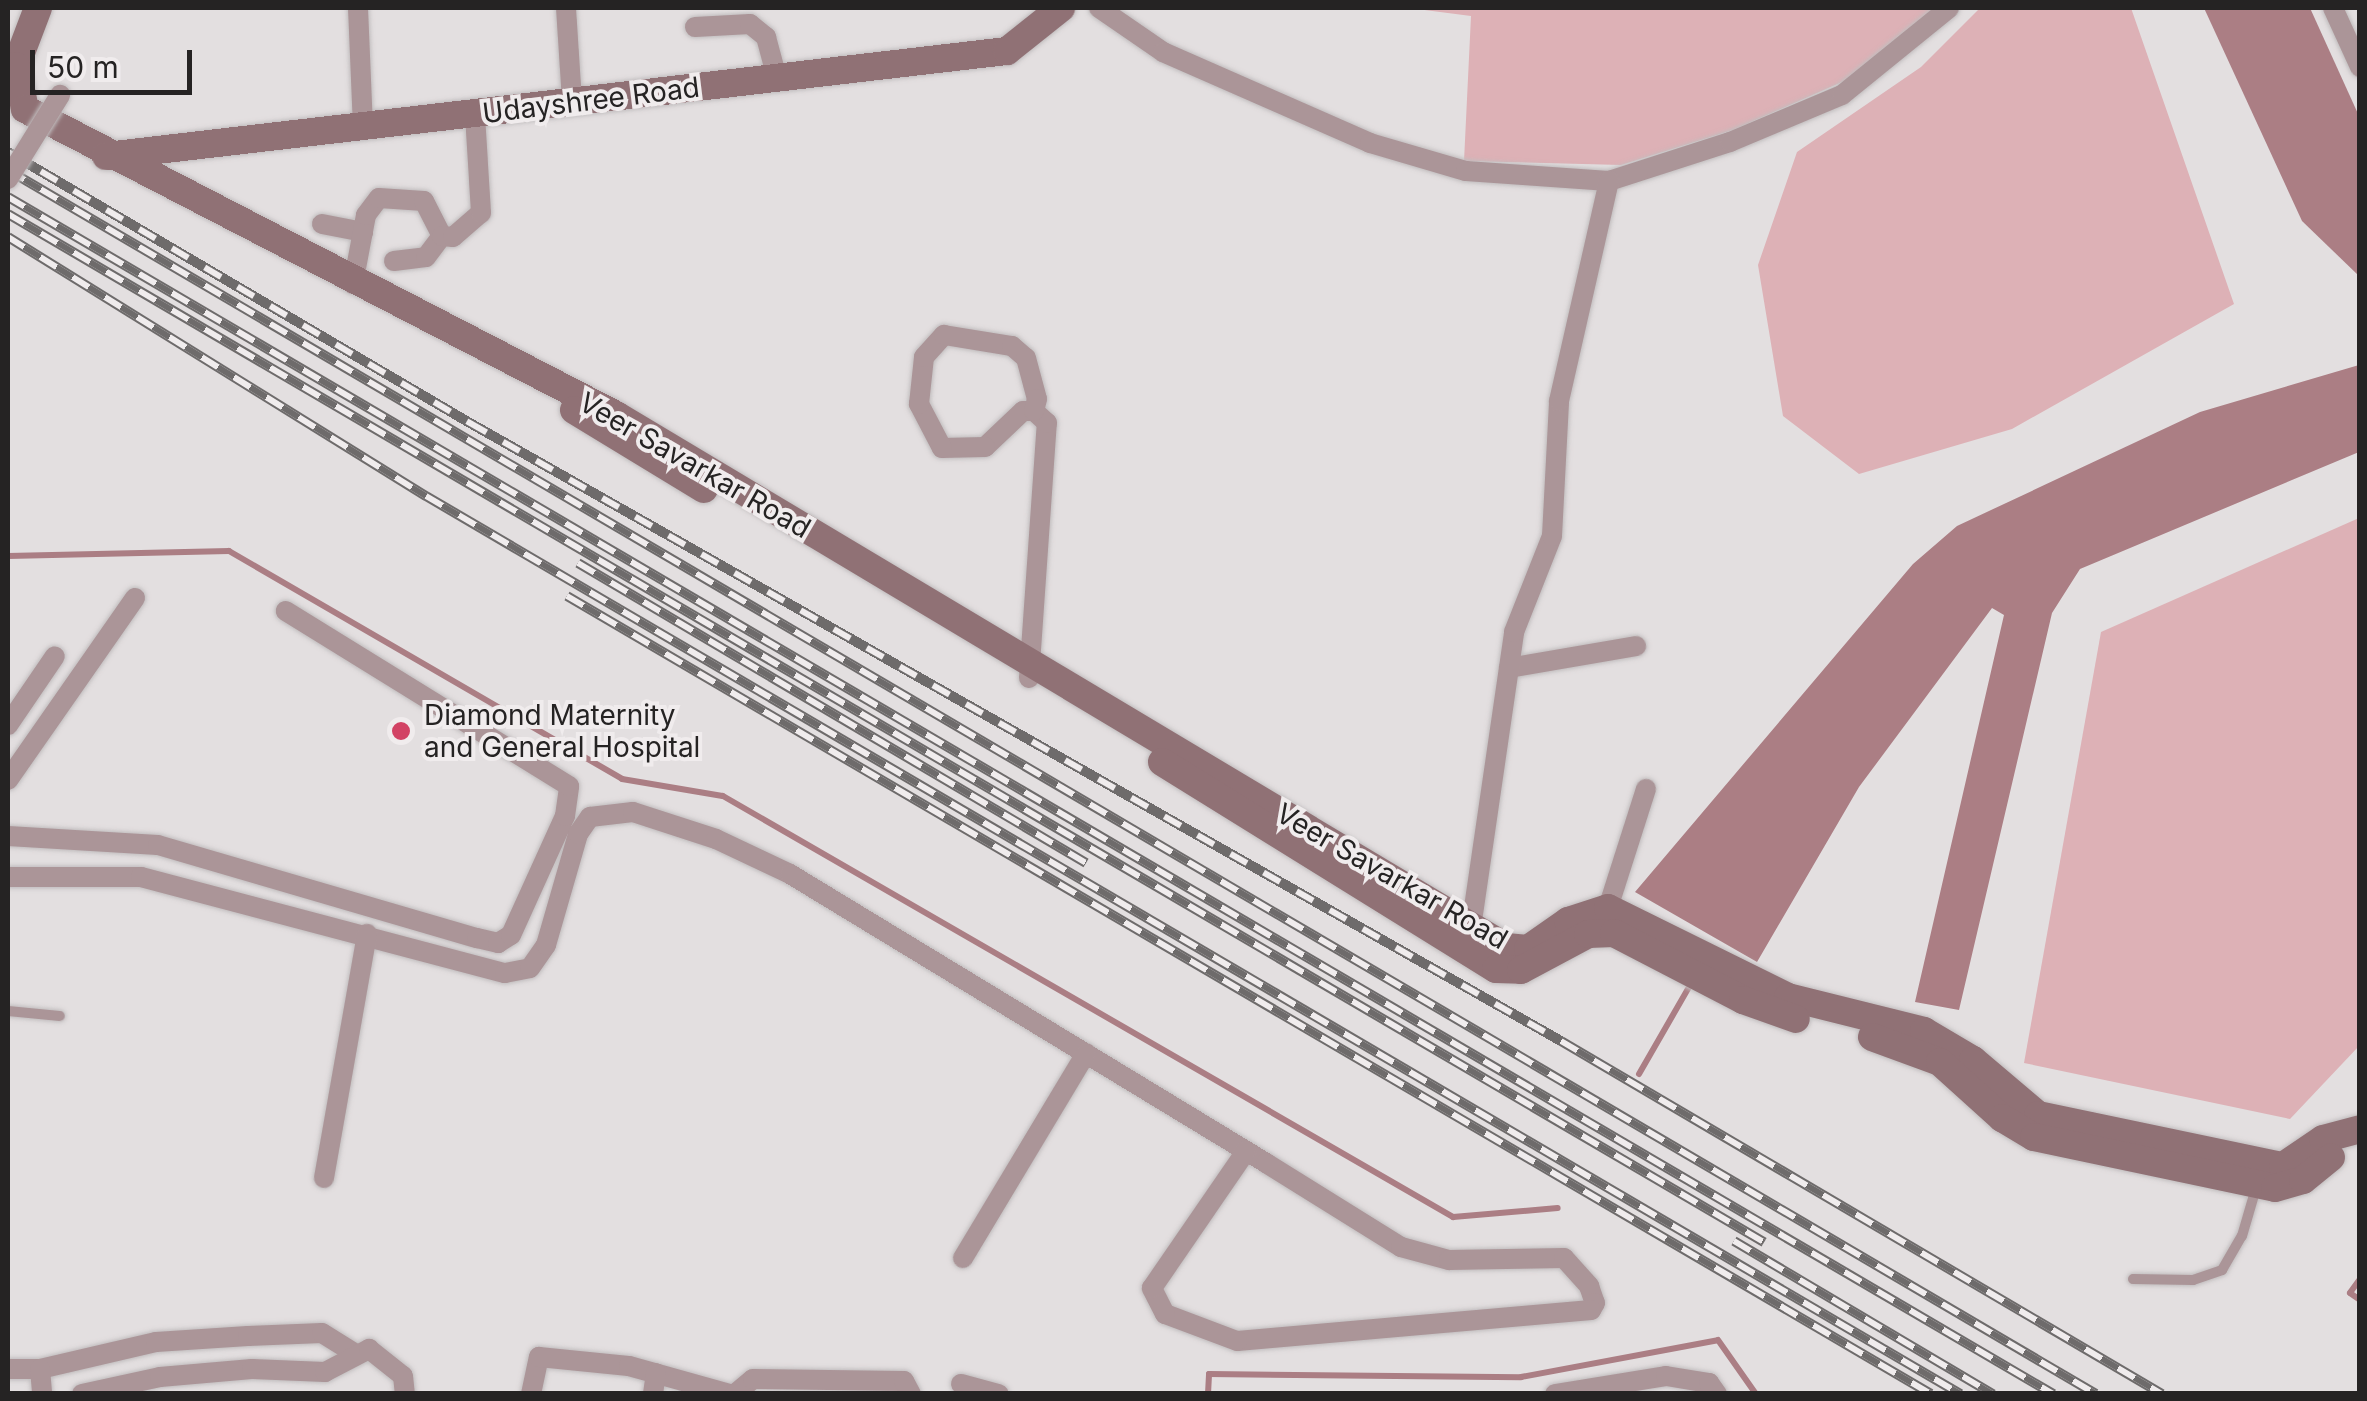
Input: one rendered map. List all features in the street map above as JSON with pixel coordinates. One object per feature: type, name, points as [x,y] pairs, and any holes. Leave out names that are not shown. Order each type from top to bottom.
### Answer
[{"type":"street","name":"Veer Savarkar Road","points":[[38,8],[16,66],[25,109],[106,156],[520,371],[602,430],[1029,669],[1506,948],[1528,948],[1568,921],[1616,918]]},
{"type":"street","points":[[358,8],[363,127]]},
{"type":"street","points":[[566,8],[572,102]]},
{"type":"street","name":"Udayshree Road","points":[[106,156],[1007,51],[1061,8]]},
{"type":"street","points":[[1099,8],[1163,52],[1370,142],[1466,170],[1608,181],[1730,142],[1842,94],[1950,8]]},
{"type":"street","points":[[2333,8],[2360,67]]},
{"type":"street","points":[[695,26],[750,24],[766,37],[778,78]]},
{"type":"street","points":[[8,180],[60,96]]},
{"type":"street","points":[[442,236],[453,237],[481,213],[475,114]]},
{"type":"street","points":[[1471,928],[1514,632],[1552,536],[1559,402],[1608,181]]},
{"type":"street","points":[[352,284],[363,232],[379,198],[414,196],[430,208],[442,236]]},
{"type":"street","points":[[322,224],[363,232]]},
{"type":"street","points":[[394,261],[426,257],[442,236]]},
{"type":"street","points":[[944,336],[1012,346],[1026,358],[1038,399],[1034,411],[1012,415],[985,447],[942,448],[919,404],[924,357],[944,336]]},
{"type":"street","points":[[1029,669],[1048,436],[1047,423],[1034,411]]},
{"type":"street","points":[[8,780],[134,598]]},
{"type":"street","points":[[8,836],[158,846],[476,938],[498,943],[511,935],[565,816],[568,786],[286,611]]},
{"type":"street","points":[[1509,668],[1636,646]]},
{"type":"street","points":[[8,726],[55,656]]},
{"type":"street","name":"Veer Savarkar Road","points":[[1029,669],[1484,964],[1521,970],[1616,918]]},
{"type":"street","points":[[1646,789],[1616,918],[1745,990],[1924,1031],[1973,1060],[2038,1115],[2259,1173],[2284,1187],[2342,1150],[2360,1148]]},
{"type":"street","points":[[8,877],[142,877],[505,973],[530,968],[546,945],[578,834],[590,817],[633,812],[716,839],[790,874],[1246,1150],[1402,1247],[1449,1260],[1564,1258],[1590,1286],[1594,1304],[1591,1310],[1236,1342],[1165,1314],[1152,1288],[1246,1150]]},
{"type":"street","points":[[324,1178],[367,934]]},
{"type":"street","points":[[963,1258],[1086,1053]]},
{"type":"street","points":[[2259,1173],[2283,1166],[2322,1140],[2360,1129]]},
{"type":"street","points":[[8,1369],[40,1368],[156,1342],[286,1334],[322,1333],[353,1352]]},
{"type":"street","points":[[286,1334],[286,1370]]},
{"type":"street","points":[[82,1394],[286,1370],[325,1372],[353,1352],[369,1349],[386,1356],[403,1376],[405,1394]]},
{"type":"street","points":[[531,1394],[539,1357],[655,1384],[733,1394],[753,1379],[904,1381],[911,1394]]},
{"type":"street","points":[[40,1368],[42,1394]]},
{"type":"street","points":[[961,1384],[999,1394]]},
{"type":"street","points":[[1555,1394],[1669,1384],[1709,1384],[1717,1394]]},
{"type":"lane","points":[[8,1011],[60,1016]]},
{"type":"lane","points":[[2134,1279],[2193,1280],[2222,1270],[2246,1226],[2259,1173]]},
{"type":"shaded area","points":[[1409,8],[1935,8],[1851,78],[1733,130],[1621,165],[1464,161],[1471,16]]},
{"type":"shaded area","points":[[1980,8],[2131,8],[2234,304],[2012,429],[1859,474],[1783,416],[1758,265],[1797,152],[1921,67]]},
{"type":"shaded area","points":[[2204,8],[2310,8],[2359,116],[2359,276],[2302,221]]},
{"type":"shaded area","points":[[2359,365],[2359,452],[2080,569],[2052,613],[1959,1010],[1915,1002],[2004,615],[1992,608],[1859,787],[1757,962],[1635,892],[1913,564],[1957,526],[2200,412]]},
{"type":"shaded area","points":[[2359,518],[2359,1046],[2290,1119],[2024,1063],[2101,632]]},
{"type":"waterway","points":[[8,556],[229,551],[622,779],[723,796],[1453,1217],[1558,1208]]},
{"type":"waterway","points":[[1639,1074],[1693,980]]},
{"type":"waterway","points":[[2360,1279],[2350,1293],[2360,1300]]},
{"type":"waterway","points":[[1208,1394],[1209,1374],[1521,1377],[1718,1340],[1756,1394]]},
{"type":"railway","points":[[8,152],[470,423],[1561,1041],[2162,1394]]},
{"type":"railway","points":[[8,170],[2096,1394]]},
{"type":"railway","points":[[8,197],[2053,1394]]},
{"type":"railway","points":[[8,214],[1764,1242]]},
{"type":"railway","points":[[8,237],[426,496],[1960,1394]]},
{"type":"railway","points":[[578,563],[1086,863]]},
{"type":"railway","points":[[567,596],[1931,1394]]},
{"type":"railway","points":[[1734,1241],[1993,1394]]},
{"type":"place","name":"Diamond Maternity and General Hospital","points":[[401,731]]}]
